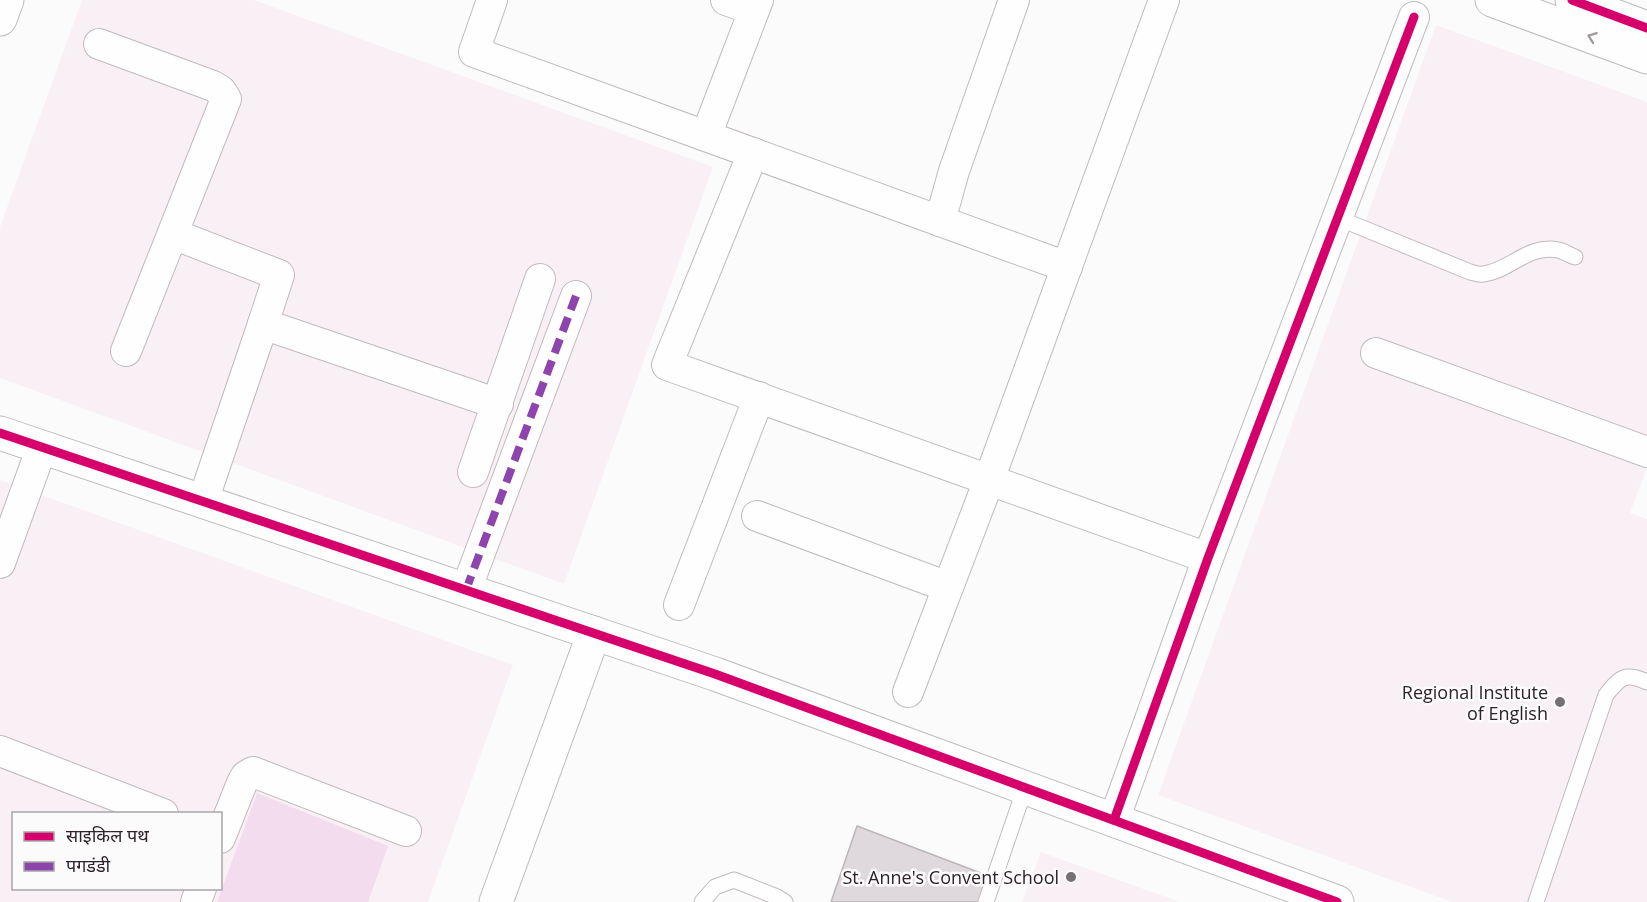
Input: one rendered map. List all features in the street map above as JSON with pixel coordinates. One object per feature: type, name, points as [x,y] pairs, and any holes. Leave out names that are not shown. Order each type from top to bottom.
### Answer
[{"type":"street","points":[[0,19],[7,0]]},
{"type":"street","points":[[492,0],[474,52],[1066,267]]},
{"type":"street","points":[[940,221],[954,171],[1014,0]]},
{"type":"street","points":[[908,692],[989,480],[1164,0]]},
{"type":"street","points":[[1492,0],[1647,57]]},
{"type":"street","points":[[1572,0],[1647,28]]},
{"type":"street","points":[[706,136],[746,3]]},
{"type":"street","points":[[1114,820],[1208,558],[1414,17]]},
{"type":"street","points":[[99,44],[213,86],[221,91],[226,99],[126,351]]},
{"type":"street","points":[[753,153],[667,365],[1208,558]]},
{"type":"street","points":[[173,234],[279,275],[203,501]]},
{"type":"street","points":[[473,472],[540,279]]},
{"type":"street","points":[[466,590],[576,296]]},
{"type":"street","points":[[263,324],[498,404]]},
{"type":"street","points":[[1376,353],[1647,452]]},
{"type":"street","points":[[679,605],[759,397]]},
{"type":"street","points":[[0,433],[715,674],[1337,902]]},
{"type":"street","points":[[0,563],[42,447]]},
{"type":"street","points":[[757,516],[948,588]]},
{"type":"street","points":[[496,902],[594,633]]},
{"type":"street","points":[[0,751],[160,812]]},
{"type":"street","points":[[222,833],[242,783],[252,772],[406,831]]},
{"type":"lane","points":[[1338,218],[1470,272],[1483,274],[1542,249],[1559,250],[1575,257]]},
{"type":"lane","points":[[1536,902],[1606,695],[1624,677],[1635,677],[1647,682]]},
{"type":"lane","points":[[986,902],[1025,788]]},
{"type":"lane","points":[[702,902],[715,887],[734,880],[785,902]]},
{"type":"shaded area","points":[[82,0],[254,0],[713,167],[564,584],[0,378],[0,227]]},
{"type":"shaded area","points":[[1436,25],[1647,102],[1647,467],[1630,513],[1647,519],[1647,902],[1452,902],[1158,795]]},
{"type":"shaded area","points":[[0,480],[513,665],[428,902],[0,902]]},
{"type":"shaded area","points":[[257,793],[388,846],[368,902],[217,902]]},
{"type":"shaded area","name":"St. Anne's Convent School","points":[[1041,852],[1180,902],[1022,902]]},
{"type":"building","points":[[857,826],[994,878],[984,902],[831,902]]},
{"type":"marked path","points":[[466,590],[576,296]]},
{"type":"cycle path","points":[[1572,0],[1647,28]]},
{"type":"cycle path","points":[[1114,820],[1208,558],[1414,17]]},
{"type":"cycle path","points":[[0,433],[715,674],[1337,902]]},
{"type":"place","name":"Regional Institute of English","points":[[1560,702]]},
{"type":"place","name":"St. Anne's Convent School","points":[[1071,877]]}]
